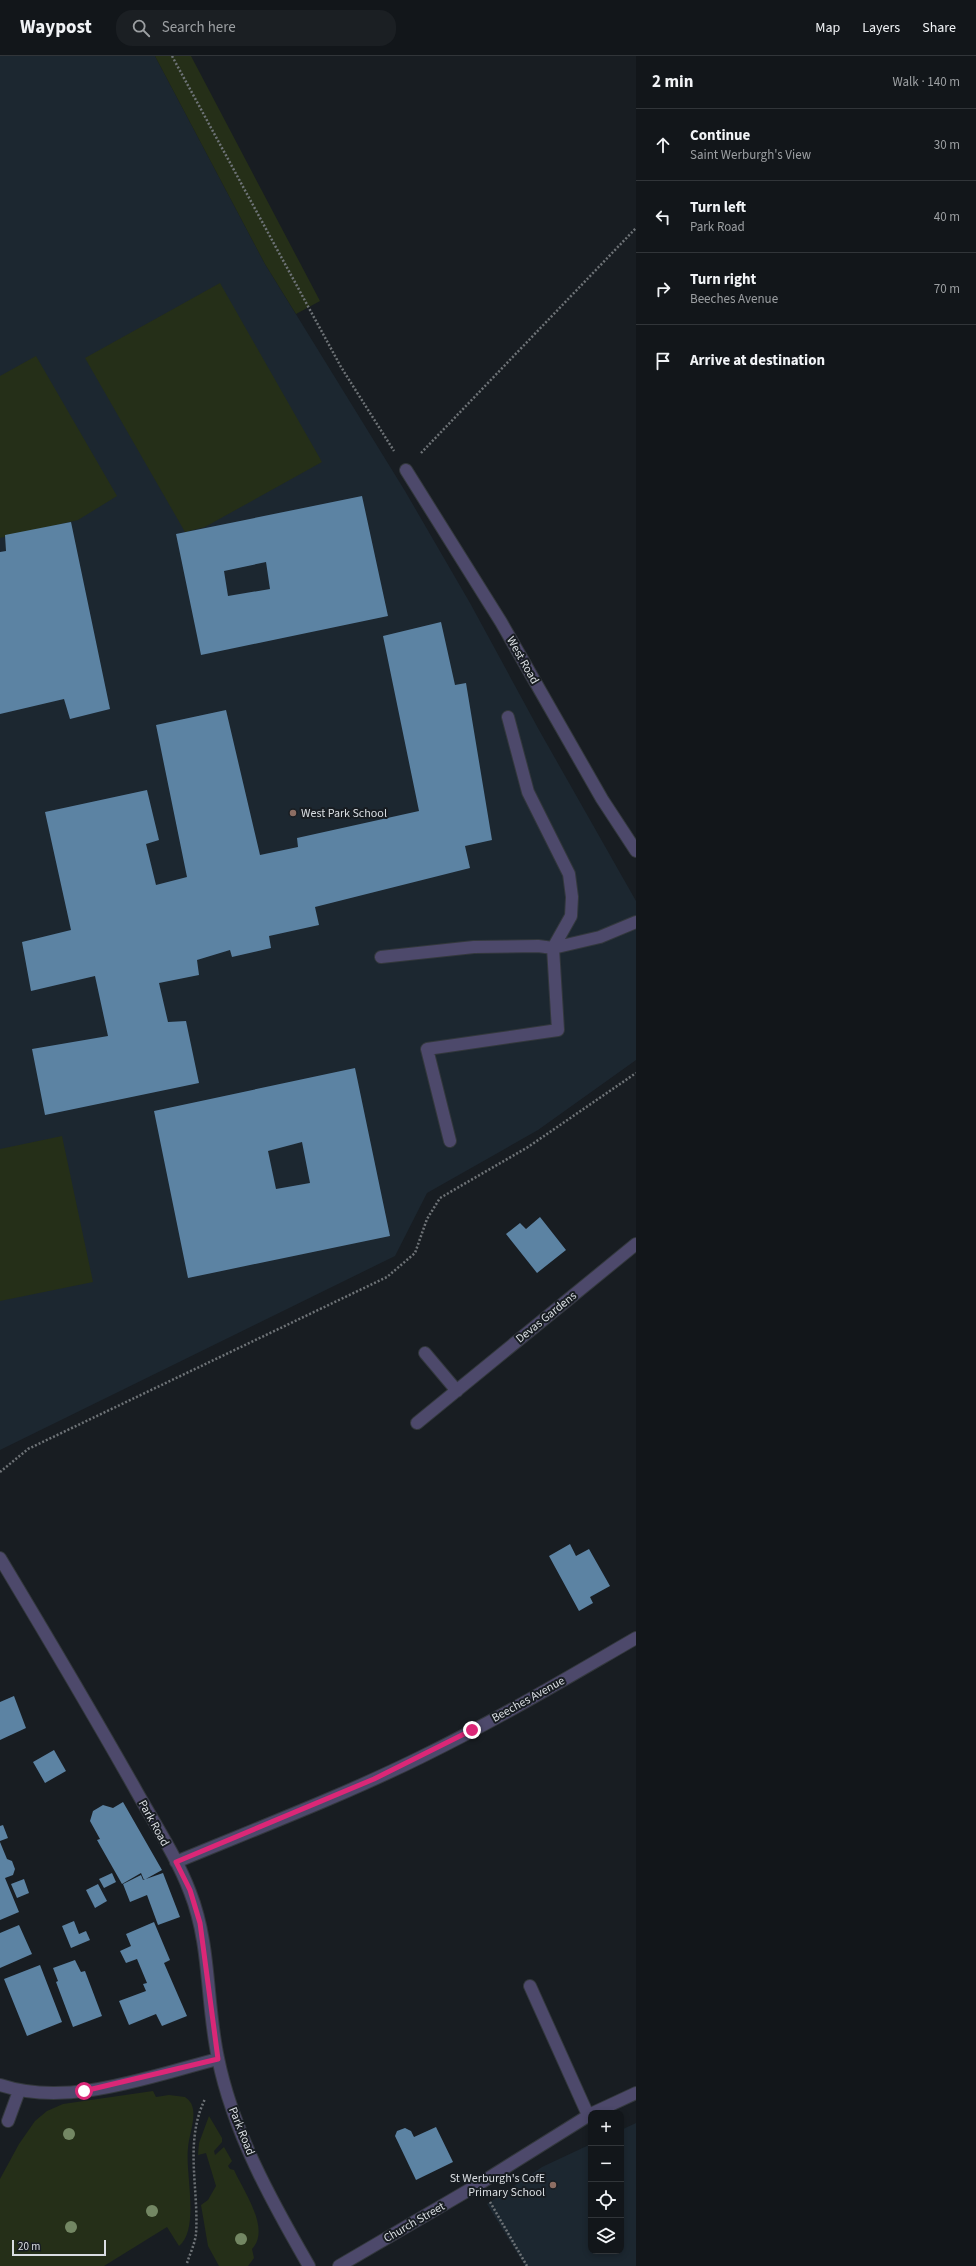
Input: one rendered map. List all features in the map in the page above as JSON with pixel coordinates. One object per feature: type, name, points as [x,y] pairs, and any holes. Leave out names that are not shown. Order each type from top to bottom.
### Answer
[{"type":"street","name":"West Road","points":[[406,470],[501,622],[602,799],[636,852]]},
{"type":"street","points":[[450,1141],[427,1049],[558,1030],[553,948],[571,916],[572,897],[569,874],[528,792],[508,717]]},
{"type":"street","points":[[381,957],[474,947],[538,946],[553,948],[600,937],[636,922]]},
{"type":"street","name":"Devas Gardens","points":[[417,1423],[636,1244]]},
{"type":"street","points":[[425,1353],[457,1391]]},
{"type":"street","name":"Park Road","points":[[0,1558],[176,1862],[190,1890],[200,1923],[219,2064],[241,2130],[268,2192],[309,2266]]},
{"type":"street","name":"Beeches Avenue","points":[[176,1862],[374,1779],[422,1757],[520,1705],[636,1638]]},
{"type":"street","points":[[530,1986],[589,2110]]},
{"type":"street","points":[[0,2085],[18,2091],[50,2093],[84,2091],[219,2064]]},
{"type":"street","points":[[8,2121],[18,2091]]},
{"type":"street","name":"Church Street","points":[[600,2110],[636,2093]]},
{"type":"street","name":"Church Street","points":[[339,2266],[479,2184],[588,2116]]},
{"type":"path","points":[[172,56],[341,367],[406,470],[636,228]]},
{"type":"path","points":[[0,1472],[28,1449],[387,1277],[416,1253],[427,1219],[440,1198],[528,1147],[636,1073]]},
{"type":"path","points":[[187,2264],[196,2236],[193,2156],[197,2126],[200,2109],[219,2064]]},
{"type":"path","points":[[479,2184],[527,2266]]},
{"type":"shaded area","name":"West Park School","points":[[0,56],[155,56],[265,264],[405,491],[470,603],[539,730],[636,901],[636,1060],[538,1130],[427,1193],[395,1256],[0,1450]]},
{"type":"shaded area","name":"St Werburgh's CofE Primary School","points":[[636,2123],[636,2266],[525,2266],[487,2204],[542,2167],[588,2145],[588,2254],[624,2254],[624,2129]]},
{"type":"green space","points":[[155,56],[191,56],[320,301],[296,314],[265,264]]},
{"type":"green space","points":[[220,283],[322,462],[205,527],[185,532],[85,358]]},
{"type":"green space","points":[[36,356],[117,496],[78,520],[0,538],[0,376]]},
{"type":"green space","points":[[62,1136],[93,1282],[0,1301],[0,1149]]},
{"type":"green space","points":[[153,2091],[156,2097],[169,2095],[185,2097],[192,2105],[193,2109],[188,2159],[190,2200],[189,2227],[185,2238],[179,2246],[167,2227],[104,2266],[0,2266],[0,2179],[19,2144],[35,2121],[47,2111],[63,2104]]},
{"type":"green space","points":[[209,2116],[222,2138],[222,2142],[214,2151],[215,2155],[224,2147],[232,2161],[228,2166],[230,2169],[234,2170],[254,2210],[257,2221],[259,2231],[257,2241],[252,2249],[254,2258],[248,2266],[219,2266],[208,2246],[201,2205],[208,2200],[216,2186],[206,2153],[198,2155],[199,2143]]},
{"type":"building","points":[[362,496],[388,616],[201,655],[176,534]],"holes":[[[266,562],[270,589],[228,596],[224,571]]]},
{"type":"building","points":[[71,522],[110,709],[70,719],[64,699],[0,714],[0,552],[6,551],[5,535]]},
{"type":"building","points":[[441,622],[455,685],[466,683],[492,840],[465,846],[470,868],[315,907],[319,925],[269,936],[271,948],[232,957],[230,950],[197,960],[199,975],[159,983],[168,1022],[186,1021],[199,1083],[45,1115],[32,1049],[108,1036],[95,976],[31,991],[22,942],[71,930],[45,812],[147,790],[159,840],[146,844],[156,885],[187,877],[156,725],[226,710],[260,855],[298,847],[297,838],[419,811],[383,636]]},
{"type":"building","points":[[355,1068],[390,1236],[188,1278],[154,1111]],"holes":[[[302,1142],[310,1183],[276,1189],[268,1151]]]},
{"type":"building","points":[[540,1217],[566,1250],[537,1273],[506,1234],[520,1223],[526,1229]]},
{"type":"building","points":[[570,1544],[576,1556],[589,1549],[610,1586],[590,1597],[593,1603],[579,1611],[549,1556]]},
{"type":"building","points":[[14,1696],[26,1728],[0,1740],[0,1702]]},
{"type":"building","points":[[54,1750],[66,1771],[45,1783],[33,1762]]},
{"type":"building","points":[[123,1802],[162,1870],[144,1880],[141,1873],[122,1884],[97,1840],[100,1839],[90,1821],[93,1811],[103,1805],[113,1808]]},
{"type":"building","points":[[3,1825],[8,1838],[0,1841],[0,1826]]},
{"type":"building","points":[[0,1842],[7,1859],[12,1861],[15,1869],[13,1875],[5,1878],[19,1912],[0,1920]]},
{"type":"building","points":[[112,1873],[116,1882],[104,1888],[99,1879]]},
{"type":"building","points":[[163,1873],[180,1917],[158,1925],[147,1895],[130,1902],[123,1884],[141,1875],[143,1880]]},
{"type":"building","points":[[24,1879],[29,1893],[17,1898],[11,1884]]},
{"type":"building","points":[[98,1884],[107,1901],[95,1908],[86,1890]]},
{"type":"building","points":[[74,1921],[79,1934],[86,1931],[90,1940],[71,1948],[62,1926]]},
{"type":"building","points":[[154,1922],[170,1960],[164,1963],[187,2016],[162,2026],[156,2014],[129,2025],[119,2001],[146,1991],[143,1984],[147,1983],[137,1959],[126,1963],[120,1951],[131,1946],[126,1934]]},
{"type":"building","points":[[19,1925],[32,1954],[0,1968],[0,1933]]},
{"type":"building","points":[[75,1960],[81,1972],[85,1971],[102,2016],[73,2027],[56,1982],[58,1981],[53,1968]]},
{"type":"building","points":[[40,1965],[62,2022],[27,2036],[4,1979]]},
{"type":"building","points":[[436,2127],[453,2162],[416,2180],[395,2136],[397,2131],[405,2128],[411,2131],[414,2137]]},
{"type":"place","name":"West Park School","points":[[293,813]]},
{"type":"place","name":"St Werburgh's CofE Primary School","points":[[553,2185]]},
{"type":"route","points":[[84,2091],[102,2088],[218,2059],[212,2027],[208,1976],[200,1923],[190,1890],[176,1862],[374,1779],[422,1757],[472,1730]]}]
